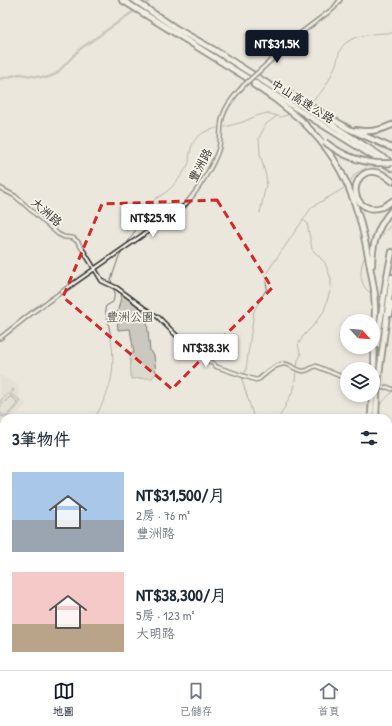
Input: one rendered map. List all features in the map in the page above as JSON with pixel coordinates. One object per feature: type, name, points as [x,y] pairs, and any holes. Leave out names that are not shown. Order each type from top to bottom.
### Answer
[{"type":"highway","name":"中山高速公路","points":[[122,0],[220,61],[298,104],[309,108],[392,163]]},
{"type":"highway","name":"中山高速公路","points":[[134,0],[177,29],[216,51],[298,104],[307,115],[392,168]]},
{"type":"highway","points":[[220,61],[289,110],[300,119],[324,144],[340,169],[354,200],[367,247],[375,295]]},
{"type":"highway","points":[[309,108],[392,148]]},
{"type":"highway","points":[[340,124],[366,131],[381,129],[392,124]]},
{"type":"highway","points":[[324,144],[353,158],[372,163],[392,163]]},
{"type":"highway","points":[[392,181],[386,175],[377,171],[369,172],[361,176],[355,189],[357,198],[362,204],[375,209],[381,208],[392,200]]},
{"type":"highway","points":[[374,362],[375,295],[372,265],[375,238],[380,225],[392,210]]},
{"type":"highway","points":[[375,362],[386,281],[392,252]]},
{"type":"highway","points":[[380,367],[392,277]]},
{"type":"highway","points":[[380,367],[392,303]]},
{"type":"highway","points":[[371,414],[372,402]]},
{"type":"highway","points":[[376,414],[377,402]]},
{"type":"street","name":"豐洲路","points":[[0,338],[33,312],[176,212],[190,199],[218,151],[221,119],[230,101],[243,86],[302,32],[334,8],[340,0]]},
{"type":"street","name":"大洲路","points":[[0,188],[15,196],[58,234],[77,240],[102,281],[117,288],[158,317],[179,338],[217,366],[256,380],[278,365],[285,363],[303,371],[316,366],[340,376]]},
{"type":"street","points":[[380,388],[387,387],[392,389]]},
{"type":"highlighted area","points":[[217,200],[272,288],[172,389],[63,297],[102,204]]},
{"type":"shaded area","points":[[0,375],[18,385],[20,398],[27,404],[16,414],[0,414]]},
{"type":"green space","name":"豐洲公園","points":[[122,293],[146,312],[150,351],[154,355],[156,373],[152,378],[131,379],[130,353],[134,353],[130,329],[118,330],[117,314]]},
{"type":"green space","points":[[13,389],[14,391],[10,395],[19,399],[18,405],[10,414],[8,414],[17,404],[15,399],[10,397],[0,407],[0,401]]},
{"type":"waterway","points":[[143,5],[151,0]]},
{"type":"waterway","points":[[0,79],[20,74],[46,78],[56,74],[80,49],[137,9]]},
{"type":"waterway","points":[[308,103],[322,91],[334,70],[344,44],[357,37],[392,33]]},
{"type":"waterway","points":[[225,127],[267,113],[281,117],[290,114]]},
{"type":"waterway","points":[[260,213],[267,180],[260,154],[259,138],[266,124],[277,116]]},
{"type":"waterway","points":[[126,245],[156,198],[165,193],[185,169],[189,162],[193,142],[203,133],[217,128]]},
{"type":"waterway","points":[[349,183],[355,174],[366,168]]},
{"type":"waterway","points":[[253,414],[242,380],[246,370],[254,311],[267,288],[265,275],[312,207],[346,187]]},
{"type":"waterway","points":[[297,368],[298,360],[301,355],[298,345],[303,336],[324,311],[331,288],[331,279],[325,263],[312,249],[307,223],[302,219]]},
{"type":"waterway","points":[[380,238],[392,224]]},
{"type":"waterway","points":[[97,414],[108,391],[112,374],[112,350],[105,309],[106,306],[113,302],[115,293],[111,280],[118,259],[123,250]]},
{"type":"waterway","points":[[366,255],[362,265],[361,276],[364,286],[371,293]]},
{"type":"waterway","points":[[376,295],[382,298]]},
{"type":"waterway","points":[[281,414],[294,389],[296,371]]},
{"type":"waterway","points":[[378,407],[392,392]]}]
